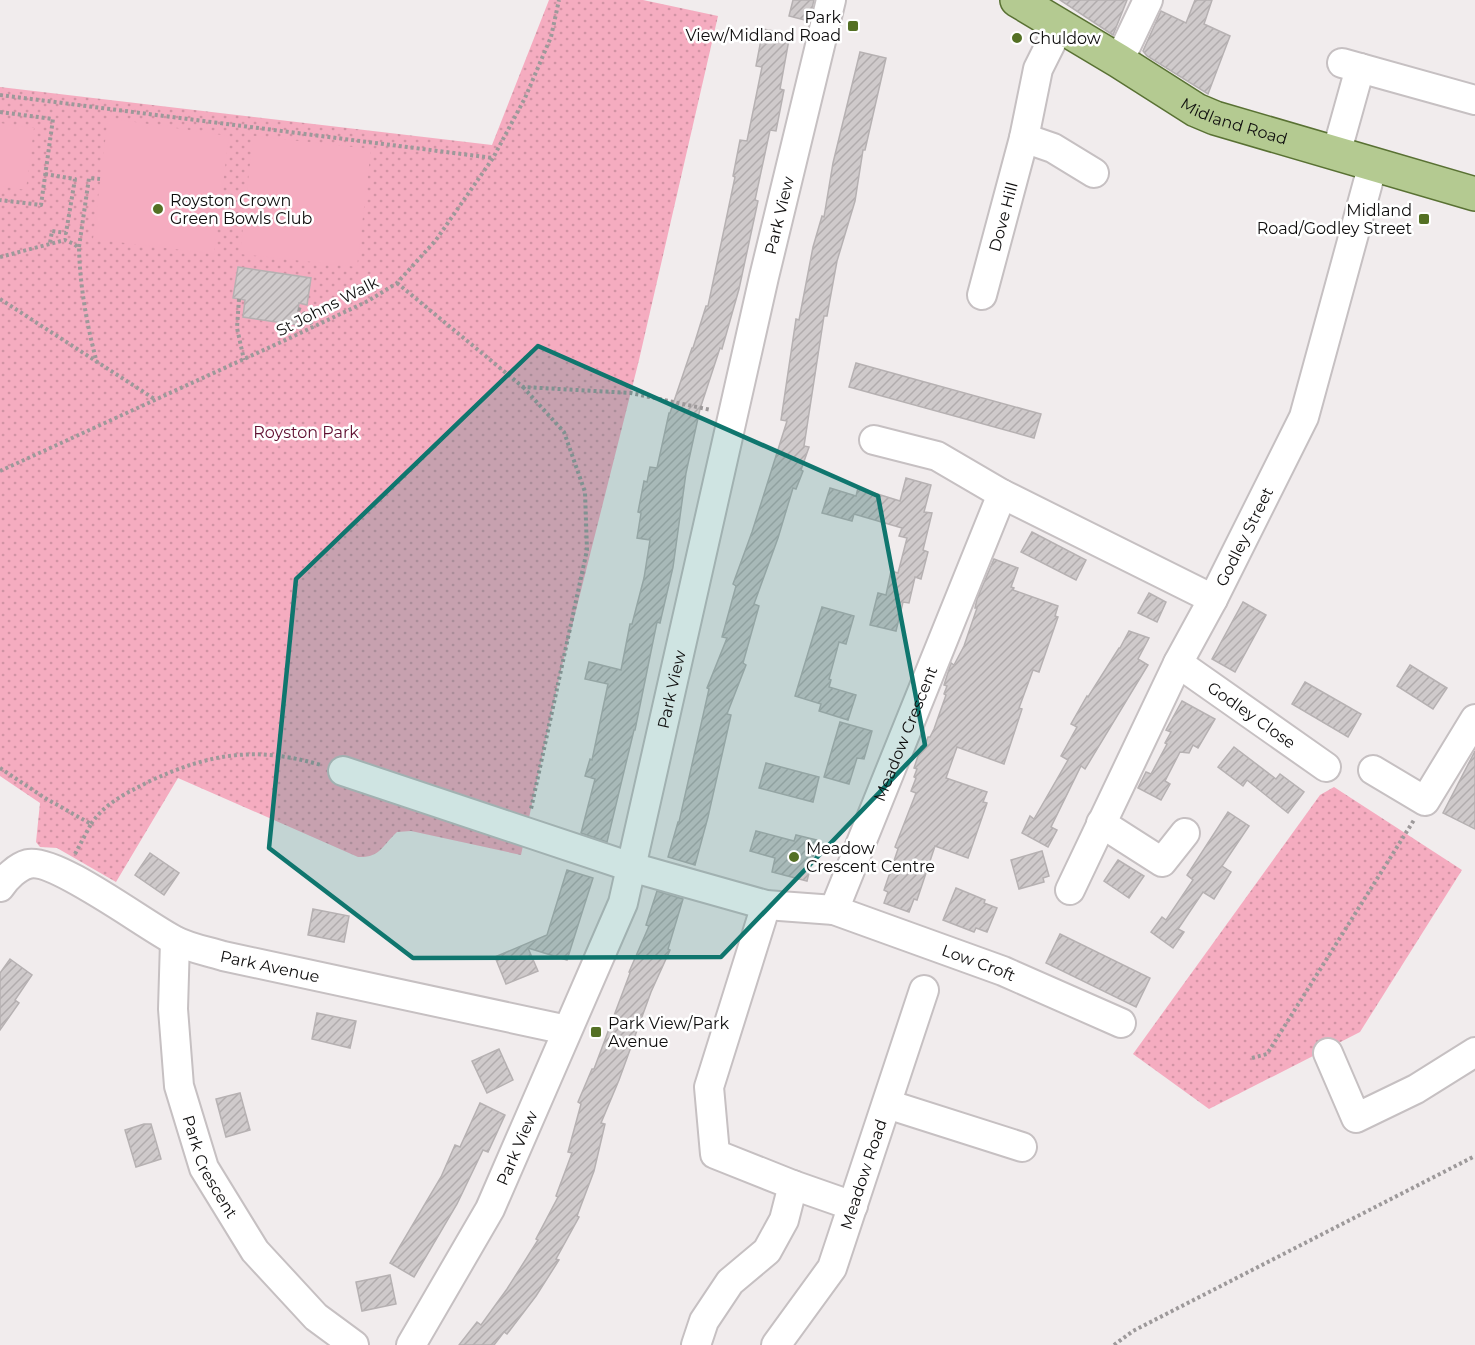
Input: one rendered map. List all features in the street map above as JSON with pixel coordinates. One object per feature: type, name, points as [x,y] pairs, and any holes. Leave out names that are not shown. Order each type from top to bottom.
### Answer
[{"type":"main road","name":"Midland Road","points":[[1017,0],[1205,114],[1475,194]]},
{"type":"street","name":"Park View","points":[[411,1345],[490,1209],[623,903],[732,415],[831,0]]},
{"type":"street","points":[[1119,61],[1148,0]]},
{"type":"street","name":"Dove Hill","points":[[982,295],[1024,138],[1038,69],[1060,25]]},
{"type":"street","points":[[1336,154],[1351,65],[1475,100]]},
{"type":"street","points":[[1024,138],[1053,148],[1094,173]]},
{"type":"street","name":"Godley Street","points":[[1070,890],[1178,663],[1213,599],[1304,417],[1372,164]]},
{"type":"street","points":[[874,440],[937,456],[1002,494],[1213,599]]},
{"type":"street","name":"Meadow Crescent","points":[[834,910],[1002,494]]},
{"type":"street","name":"Godley Close","points":[[1178,663],[1326,767]]},
{"type":"street","points":[[1372,770],[1425,801],[1475,719]]},
{"type":"street","points":[[343,771],[526,834],[631,867],[766,905],[834,910]]},
{"type":"street","points":[[1101,823],[1158,871],[1185,833]]},
{"type":"street","name":"Park Avenue","points":[[0,887],[7,877],[28,864],[45,864],[175,941],[244,961],[567,1030]]},
{"type":"street","points":[[766,905],[709,1087],[715,1154],[853,1206]]},
{"type":"street","name":"Low Croft","points":[[834,910],[1003,971],[1121,1023]]},
{"type":"street","name":"Park Crescent","points":[[175,941],[173,1009],[179,1086],[204,1168],[255,1251],[316,1317],[354,1345]]},
{"type":"street","name":"Meadow Road","points":[[776,1345],[832,1268],[924,990]]},
{"type":"street","points":[[1328,1053],[1356,1118],[1416,1089],[1475,1053]]},
{"type":"street","points":[[887,1104],[1022,1147]]},
{"type":"street","points":[[696,1345],[704,1322],[730,1282],[767,1251],[784,1220],[793,1185]]},
{"type":"path","name":"St Johns Walk","points":[[0,471],[314,327],[368,301],[397,283],[436,240],[493,158],[525,98],[551,37],[559,0]]},
{"type":"path","points":[[0,95],[493,158]]},
{"type":"path","points":[[0,112],[52,119],[41,205],[0,200]]},
{"type":"path","points":[[45,174],[75,178],[66,233],[52,231],[50,243]]},
{"type":"path","points":[[97,363],[91,342],[81,279],[79,248],[89,178],[100,179]]},
{"type":"path","points":[[0,257],[64,240],[79,248]]},
{"type":"path","points":[[397,283],[523,387],[564,432],[585,492],[587,550],[526,834]]},
{"type":"path","points":[[0,299],[156,400]]},
{"type":"path","points":[[239,299],[237,328],[244,360]]},
{"type":"path","points":[[298,309],[314,327]]},
{"type":"path","points":[[523,387],[630,393],[732,415]]},
{"type":"path","points":[[64,874],[100,811],[115,799],[176,770],[214,759],[249,754],[270,754],[343,771]]},
{"type":"path","points":[[0,768],[45,798],[91,824]]},
{"type":"path","points":[[1252,1058],[1267,1054],[1425,801]]},
{"type":"path","points":[[1114,1345],[1133,1331],[1475,1156]]},
{"type":"highlighted area","points":[[538,346],[878,496],[925,745],[721,957],[413,958],[269,848],[296,579]]},
{"type":"green space","name":"Royston Park","points":[[549,0],[643,0],[718,16],[639,360],[560,674],[521,855],[411,831],[397,832],[376,853],[358,857],[178,778],[116,882],[57,848],[40,847],[36,842],[40,803],[0,776],[0,87],[492,145]]},
{"type":"green space","name":"Royston Crown Green Bowls Club","points":[[108,118],[229,136],[214,254],[93,239]]},
{"type":"green space","points":[[0,123],[34,128],[26,190],[0,186]]},
{"type":"green space","name":"Royston Crown Green Bowls Club","points":[[253,136],[371,149],[357,267],[240,254]]},
{"type":"green space","points":[[1334,787],[1462,870],[1360,1032],[1209,1109],[1133,1054],[1320,795]]},
{"type":"building","points":[[793,0],[814,0],[809,21],[789,16]]},
{"type":"building","points":[[1060,0],[1127,0],[1113,35]]},
{"type":"building","points":[[1195,0],[1212,0],[1204,24],[1230,36],[1208,94],[1147,56],[1143,51],[1161,11],[1186,23]]},
{"type":"building","points":[[763,29],[790,34],[780,89],[784,90],[776,131],[770,130],[755,200],[758,201],[739,289],[722,349],[720,348],[700,409],[686,473],[673,567],[660,623],[657,622],[635,730],[607,842],[581,833],[595,779],[585,776],[590,759],[592,760],[608,684],[585,679],[589,662],[621,670],[630,624],[632,624],[644,578],[650,540],[637,538],[641,513],[638,512],[644,481],[647,482],[650,467],[657,468],[669,413],[706,306],[708,306],[735,177],[733,176],[740,140],[747,141],[762,67],[756,66]]},
{"type":"building","points":[[860,52],[886,58],[865,150],[863,150],[855,201],[837,261],[827,316],[824,316],[804,446],[809,447],[801,470],[803,471],[796,489],[793,488],[754,604],[759,606],[743,663],[746,665],[727,714],[731,715],[695,865],[668,857],[679,822],[709,689],[707,688],[727,638],[722,637],[736,586],[733,584],[787,421],[781,420],[796,319],[799,320],[813,247],[822,216],[824,217],[833,163]]},
{"type":"building","points":[[238,267],[311,278],[307,305],[299,303],[296,325],[243,317],[245,300],[233,298]]},
{"type":"building","points":[[856,363],[1041,414],[1034,438],[849,387]]},
{"type":"building","points":[[906,478],[931,485],[924,512],[932,513],[923,550],[928,552],[921,579],[915,577],[909,603],[903,602],[896,631],[870,625],[878,593],[886,595],[891,571],[898,573],[907,538],[899,536],[902,528],[854,514],[852,521],[822,513],[830,488],[856,496],[858,488],[900,501]]},
{"type":"building","points":[[1032,532],[1086,560],[1076,580],[1021,552]]},
{"type":"building","points":[[994,559],[1018,568],[1011,587],[1014,588],[1013,590],[1058,606],[1055,616],[1058,617],[1039,672],[1033,670],[1019,708],[1022,709],[1004,764],[957,747],[946,778],[987,792],[983,802],[987,803],[968,858],[935,846],[917,900],[914,899],[909,912],[884,903],[888,892],[884,890],[898,849],[895,847],[916,793],[911,791],[916,778],[914,777],[917,769],[914,768],[921,747],[924,748],[934,729],[946,695],[944,694],[947,686],[944,685],[951,663],[954,665],[964,646],[977,608],[975,608],[977,599]]},
{"type":"building","points":[[1149,593],[1166,602],[1157,622],[1138,613]]},
{"type":"building","points":[[1243,602],[1266,615],[1235,672],[1212,659]]},
{"type":"building","points":[[822,607],[854,616],[846,644],[839,642],[829,679],[831,680],[829,687],[856,695],[848,720],[819,711],[821,704],[795,696]]},
{"type":"building","points":[[1129,631],[1149,638],[1138,659],[1148,665],[1085,769],[1081,766],[1051,827],[1057,830],[1048,847],[1022,833],[1030,816],[1034,819],[1068,760],[1061,756],[1077,727],[1071,724]]},
{"type":"building","points":[[1410,665],[1447,688],[1433,709],[1397,686]]},
{"type":"building","points":[[1305,682],[1361,714],[1348,737],[1292,704]]},
{"type":"building","points":[[1182,701],[1215,719],[1198,748],[1193,745],[1189,753],[1180,752],[1165,781],[1170,784],[1161,800],[1138,788],[1146,772],[1151,774],[1167,744],[1165,743],[1171,732],[1166,730]]},
{"type":"building","points":[[840,722],[872,731],[864,759],[857,758],[849,784],[824,777]]},
{"type":"building","points":[[1234,747],[1276,779],[1280,774],[1304,792],[1288,813],[1247,780],[1243,786],[1218,767]]},
{"type":"building","points":[[1475,751],[1475,829],[1443,813]]},
{"type":"building","points":[[766,763],[819,777],[813,802],[759,788]]},
{"type":"building","points":[[1228,812],[1249,826],[1222,866],[1231,872],[1214,899],[1203,892],[1178,929],[1184,932],[1173,948],[1151,932],[1162,917],[1166,920],[1193,880],[1187,875]]},
{"type":"building","name":"Meadow Crescent Centre","points":[[756,831],[794,841],[796,835],[817,840],[807,881],[772,872],[775,858],[750,851]]},
{"type":"building","points":[[1042,851],[1049,876],[1043,878],[1044,882],[1019,889],[1011,860]]},
{"type":"building","points":[[150,853],[179,873],[164,895],[135,875]]},
{"type":"building","points":[[1118,860],[1144,876],[1129,898],[1104,881]]},
{"type":"building","points":[[567,870],[593,878],[567,960],[528,948],[538,971],[506,984],[495,957],[547,935]]},
{"type":"building","points":[[956,888],[985,900],[984,903],[997,908],[987,932],[976,928],[974,932],[943,920]]},
{"type":"building","points":[[657,891],[683,899],[668,949],[670,950],[651,992],[601,1123],[605,1124],[594,1171],[577,1216],[579,1217],[556,1259],[559,1260],[536,1296],[507,1334],[504,1332],[494,1345],[459,1345],[477,1322],[481,1325],[507,1289],[538,1240],[536,1239],[558,1197],[556,1196],[572,1153],[568,1152],[581,1104],[578,1102],[594,1069],[629,972],[649,926],[646,925]]},
{"type":"building","points":[[313,909],[349,916],[344,942],[308,935]]},
{"type":"building","points":[[1060,934],[1150,978],[1136,1007],[1046,963]]},
{"type":"building","points":[[10,959],[32,975],[15,1000],[19,1003],[0,1030],[0,973]]},
{"type":"building","points":[[317,1013],[356,1021],[350,1048],[312,1039]]},
{"type":"building","points":[[499,1049],[513,1080],[487,1093],[472,1061]]},
{"type":"building","points":[[240,1093],[250,1130],[226,1137],[216,1099]]},
{"type":"building","points":[[480,1103],[505,1115],[488,1152],[483,1150],[457,1204],[414,1277],[390,1263],[441,1177],[455,1145],[460,1147]]},
{"type":"building","points":[[151,1124],[161,1159],[136,1167],[125,1130]]},
{"type":"building","points":[[390,1275],[396,1304],[362,1311],[356,1282]]},
{"type":"place","name":"Park View/Midland Road","points":[[853,26]]},
{"type":"place","name":"Chuldow","points":[[1017,38]]},
{"type":"place","name":"Royston Crown Green Bowls Club","points":[[158,209]]},
{"type":"place","name":"Midland Road/Godley Street","points":[[1424,219]]},
{"type":"place","name":"Meadow Crescent Centre","points":[[794,857]]},
{"type":"place","name":"Park View/Park Avenue","points":[[596,1032]]}]
